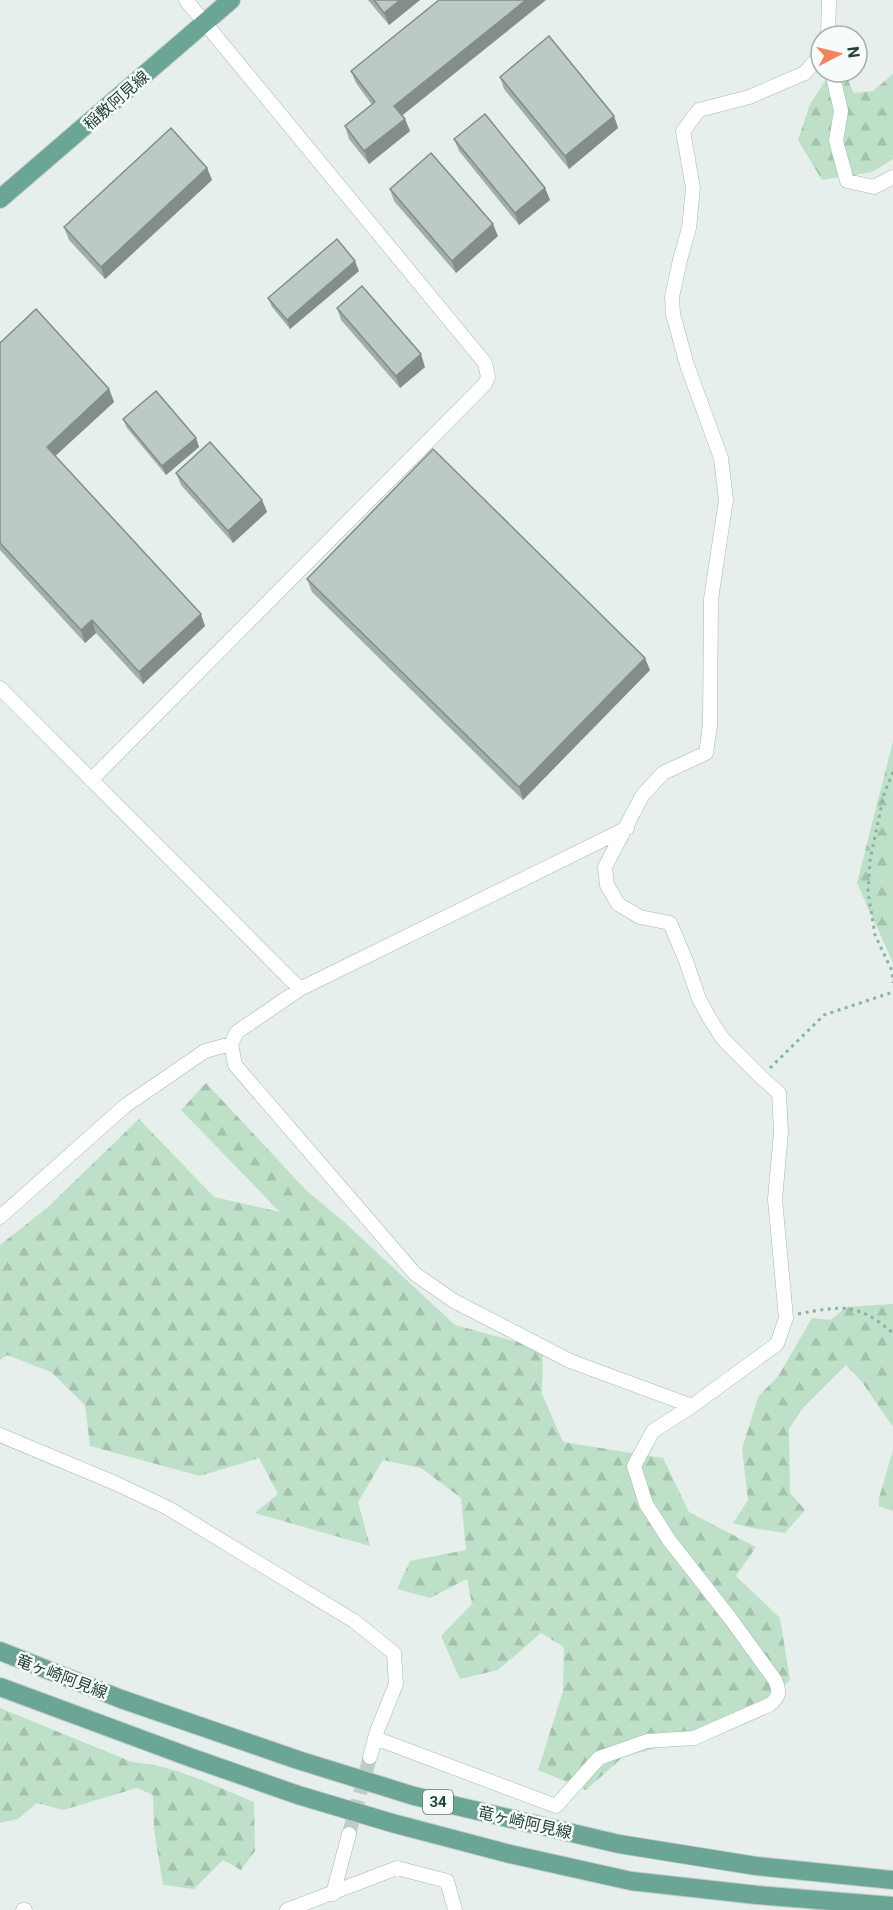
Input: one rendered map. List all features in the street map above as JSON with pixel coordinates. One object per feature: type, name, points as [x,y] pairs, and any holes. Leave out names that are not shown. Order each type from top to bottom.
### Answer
[{"type":"main road","name":"稲敷阿見線","points":[[0,199],[231,0]]},
{"type":"main road","name":"竜ヶ崎阿見線","points":[[0,1652],[143,1707],[298,1760],[414,1796],[619,1844],[756,1866],[893,1880]]},
{"type":"main road","name":"竜ヶ崎阿見線","points":[[0,1687],[298,1795],[510,1854],[631,1881],[756,1895],[893,1906]]},
{"type":"street","points":[[91,780],[485,384],[488,377],[485,363],[186,0]]},
{"type":"street","points":[[829,24],[830,0]]},
{"type":"street","points":[[375,1738],[556,1806],[599,1758],[646,1741],[694,1738],[777,1699],[779,1691],[775,1680],[669,1540],[646,1504],[634,1466],[653,1431],[693,1406],[777,1344],[786,1316],[775,1199],[781,1132],[779,1093],[723,1039],[710,1019],[699,999],[670,923],[640,917],[618,904],[607,885],[605,867],[642,796],[663,774],[706,753],[710,725],[711,599],[726,500],[721,458],[687,365],[672,314],[674,287],[689,228],[693,188],[683,131],[699,110],[749,97],[806,73],[809,69]]},
{"type":"street","points":[[834,84],[840,111],[836,141],[847,181],[874,187],[893,177]]},
{"type":"street","points":[[0,688],[300,988]]},
{"type":"street","points":[[627,828],[300,988],[237,1032],[231,1044],[235,1065],[415,1274],[454,1301],[570,1361],[693,1406]]},
{"type":"street","points":[[0,1217],[125,1106],[205,1051],[231,1044]]},
{"type":"street","points":[[0,1435],[115,1483],[168,1508],[354,1621],[386,1646],[394,1653],[396,1684],[370,1757]]},
{"type":"street","points":[[333,1894],[349,1834]]},
{"type":"street","points":[[287,1910],[397,1868],[447,1881],[455,1910]]},
{"type":"path","points":[[893,772],[884,794],[872,849],[868,892],[875,935],[892,971],[893,983]]},
{"type":"path","points":[[761,1077],[824,1015],[893,992]]},
{"type":"path","points":[[786,1316],[827,1308],[850,1308],[874,1317],[893,1333]]},
{"type":"green space","points":[[893,74],[893,159],[872,172],[822,180],[798,140],[810,104],[823,84],[850,84],[854,93],[873,91]]},
{"type":"green space","points":[[893,741],[893,963],[857,883]]},
{"type":"green space","points":[[206,1083],[306,1190],[343,1221],[455,1325],[543,1349],[542,1394],[563,1442],[663,1458],[689,1512],[756,1547],[736,1576],[780,1618],[790,1680],[741,1725],[623,1757],[586,1790],[538,1770],[563,1691],[564,1647],[541,1633],[498,1670],[460,1679],[441,1636],[472,1604],[467,1579],[430,1598],[397,1589],[410,1561],[466,1550],[461,1498],[421,1468],[383,1460],[358,1502],[370,1546],[255,1513],[278,1494],[259,1458],[200,1476],[90,1446],[85,1405],[51,1372],[7,1355],[0,1360],[0,1245],[47,1208],[139,1119],[214,1197],[280,1212],[181,1110]]},
{"type":"green space","points":[[893,1304],[893,1427],[862,1382],[846,1365],[801,1410],[789,1429],[790,1493],[805,1510],[785,1533],[733,1523],[748,1500],[742,1449],[758,1397],[779,1375],[812,1318],[831,1320],[846,1307]]},
{"type":"green space","points":[[893,1450],[893,1511],[879,1506],[879,1498]]},
{"type":"green space","points":[[0,1708],[132,1762],[179,1772],[254,1802],[255,1851],[241,1870],[223,1860],[194,1889],[163,1885],[154,1830],[153,1795],[137,1788],[63,1810],[37,1803],[18,1819],[0,1823]]},
{"type":"building","points":[[374,0],[400,0],[384,13]]},
{"type":"building","points":[[439,0],[526,0],[394,106],[405,119],[364,151],[345,126],[375,102],[351,71]]},
{"type":"building","points":[[549,36],[614,116],[565,156],[500,77]]},
{"type":"building","points":[[485,114],[545,188],[515,213],[454,139]]},
{"type":"building","points":[[171,128],[207,168],[101,267],[64,227]]},
{"type":"building","points":[[431,153],[493,224],[452,261],[390,189]]},
{"type":"building","points":[[337,239],[355,261],[287,320],[268,298]]},
{"type":"building","points":[[362,286],[421,354],[396,376],[337,308]]},
{"type":"building","points":[[36,309],[109,389],[47,447],[201,614],[139,672],[92,620],[81,630],[0,543],[0,343]]},
{"type":"building","points":[[156,391],[196,438],[162,466],[123,419]]},
{"type":"building","points":[[210,442],[262,500],[228,531],[176,473]]},
{"type":"building","points":[[433,449],[645,658],[519,787],[307,579]]},
{"type":"tunnel","points":[[349,1834],[370,1757]]}]
